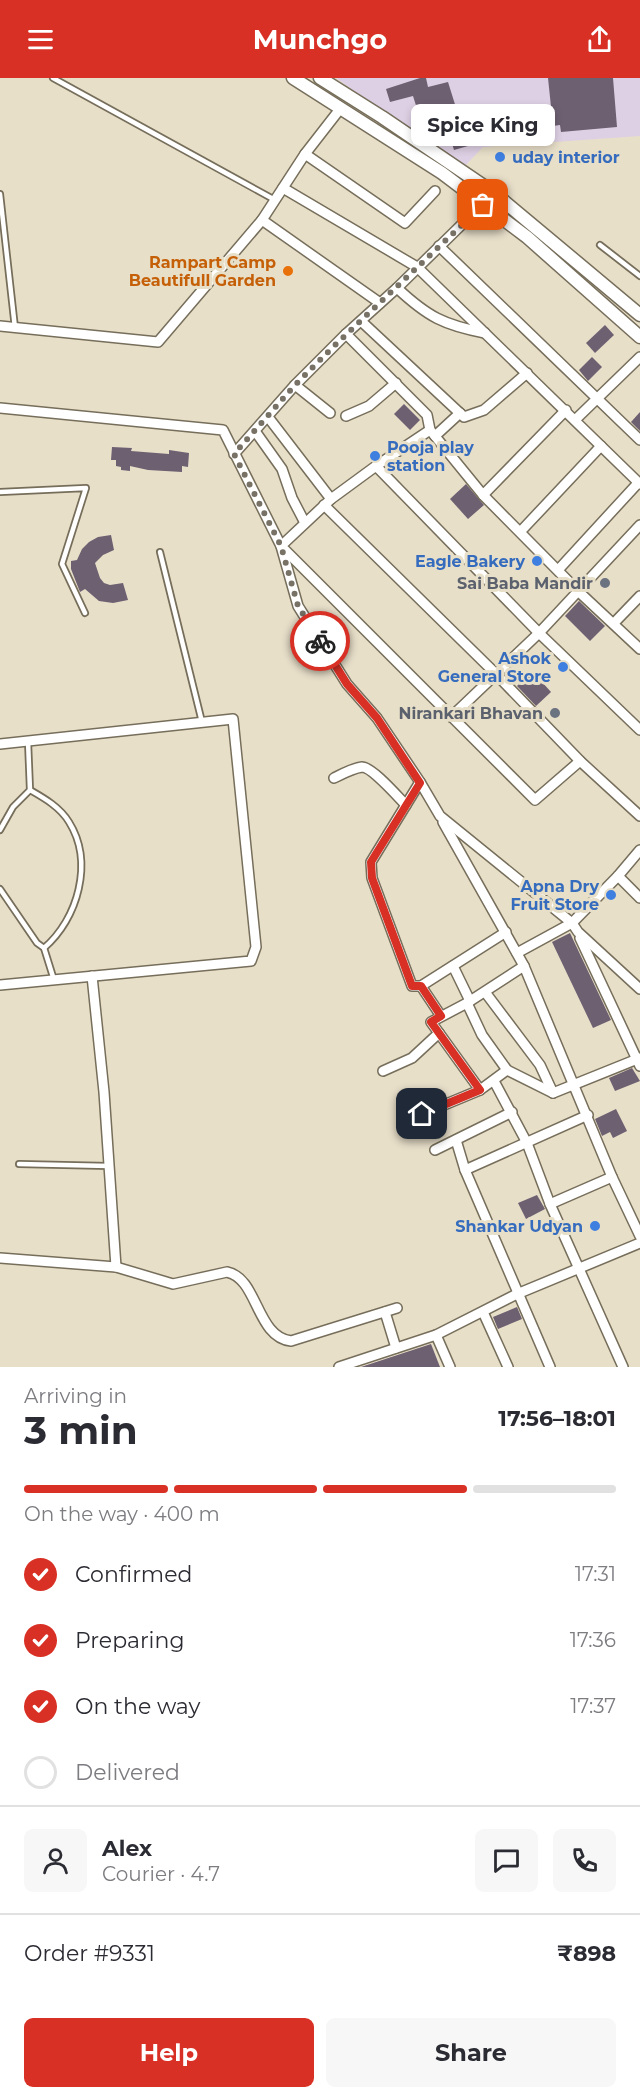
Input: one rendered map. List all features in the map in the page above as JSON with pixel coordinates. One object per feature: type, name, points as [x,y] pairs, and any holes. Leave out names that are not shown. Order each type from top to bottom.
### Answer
[{"type":"street","points":[[293,78],[442,173],[527,237],[640,337]]},
{"type":"street","points":[[320,78],[494,193],[640,315]]},
{"type":"street","points":[[0,326],[158,342],[262,220],[305,154],[340,109]]},
{"type":"street","points":[[305,154],[405,223],[435,191]]},
{"type":"street","points":[[283,188],[417,267],[566,410],[639,484],[559,569]]},
{"type":"street","points":[[234,454],[295,385],[494,193]]},
{"type":"street","points":[[262,220],[380,303]]},
{"type":"street","points":[[439,246],[640,440]]},
{"type":"street","points":[[397,288],[419,309],[445,323],[485,333]]},
{"type":"street","points":[[361,321],[464,417],[484,410],[526,373]]},
{"type":"street","points":[[346,334],[427,415],[433,433],[483,495],[559,569],[579,592],[640,649]]},
{"type":"street","points":[[575,420],[640,357]]},
{"type":"street","points":[[346,416],[369,406],[396,383]]},
{"type":"street","points":[[295,385],[330,413]]},
{"type":"street","points":[[0,408],[223,430],[281,546],[298,606],[347,684],[377,718],[420,783],[524,966],[612,1177],[640,1236]]},
{"type":"street","points":[[483,495],[566,410]]},
{"type":"street","points":[[281,546],[327,502],[376,466],[433,433],[460,413]]},
{"type":"street","points":[[268,417],[327,502],[580,761],[640,816]]},
{"type":"street","points":[[255,431],[282,469],[292,498],[305,523]]},
{"type":"street","points":[[521,531],[602,446]]},
{"type":"street","points":[[376,466],[539,633],[640,730]]},
{"type":"street","points":[[451,717],[539,633],[640,525]]},
{"type":"street","points":[[281,546],[535,800],[580,761]]},
{"type":"street","points":[[614,623],[640,596]]},
{"type":"street","points":[[0,744],[233,719],[256,947],[251,961],[0,985]]},
{"type":"street","points":[[334,778],[359,767],[368,768],[406,805]]},
{"type":"street","points":[[420,783],[371,862],[372,878],[412,986],[421,986],[506,932]]},
{"type":"street","points":[[440,816],[572,923],[639,1061],[553,1094],[507,1070],[482,1035],[453,966]]},
{"type":"street","points":[[517,953],[572,923],[640,850]]},
{"type":"street","points":[[618,876],[640,898]]},
{"type":"street","points":[[578,932],[640,989]]},
{"type":"street","points":[[480,1090],[431,1022],[469,1002],[524,966]]},
{"type":"street","points":[[92,976],[104,1092],[116,1267]]},
{"type":"street","points":[[421,986],[441,1016]]},
{"type":"street","points":[[485,992],[540,1065],[553,1094]]},
{"type":"street","points":[[383,1071],[412,1058],[439,1033]]},
{"type":"street","points":[[403,1122],[480,1090],[507,1070]]},
{"type":"street","points":[[495,1081],[527,1143],[550,1204],[623,1367]]},
{"type":"street","points":[[435,1150],[512,1112]]},
{"type":"street","points":[[465,1170],[588,1115]]},
{"type":"street","points":[[456,1140],[465,1170],[550,1367]]},
{"type":"street","points":[[550,1204],[612,1177]]},
{"type":"street","points":[[339,1367],[436,1335],[518,1294],[640,1243]]},
{"type":"street","points":[[0,1258],[116,1267],[173,1284],[227,1272],[234,1274],[242,1281],[273,1333],[283,1340],[291,1341],[397,1308]]},
{"type":"street","points":[[385,1312],[396,1348]]},
{"type":"street","points":[[483,1312],[508,1367]]},
{"type":"street","points":[[436,1335],[450,1367]]},
{"type":"lane","points":[[52,78],[274,200]]},
{"type":"lane","points":[[0,194],[15,328]]},
{"type":"lane","points":[[600,245],[640,276]]},
{"type":"lane","points":[[0,492],[86,488],[63,564],[85,613]]},
{"type":"lane","points":[[160,552],[202,722]]},
{"type":"lane","points":[[0,830],[13,807],[30,790],[28,741]]},
{"type":"lane","points":[[30,790],[57,808],[69,822],[79,852],[79,888],[75,903],[67,921],[44,948]]},
{"type":"lane","points":[[0,889],[37,943],[44,948],[54,980]]},
{"type":"lane","points":[[19,1164],[109,1166]]},
{"type":"shaded area","points":[[336,78],[640,78],[640,136],[483,147],[462,169]]},
{"type":"building","points":[[426,78],[428,87],[448,82],[468,146],[454,150],[442,111],[420,118],[413,96],[390,102],[386,89]]},
{"type":"building","points":[[548,78],[613,78],[617,127],[561,132],[560,125],[553,126]]},
{"type":"building","points":[[605,325],[614,335],[595,353],[586,343]]},
{"type":"building","points":[[592,357],[602,367],[588,381],[579,370]]},
{"type":"building","points":[[404,404],[420,420],[410,430],[394,414]]},
{"type":"building","points":[[640,412],[640,431],[631,422]]},
{"type":"building","points":[[112,447],[169,454],[169,450],[189,453],[188,467],[182,466],[182,472],[148,470],[130,466],[130,471],[121,470],[121,467],[116,466],[116,460],[111,460]]},
{"type":"building","points":[[466,484],[484,505],[468,519],[450,499]]},
{"type":"building","points":[[111,535],[114,550],[103,555],[95,563],[104,583],[110,585],[123,583],[128,600],[113,603],[99,601],[85,589],[80,592],[71,569],[71,561],[77,560],[82,549],[89,542],[98,537]]},
{"type":"building","points":[[579,601],[605,626],[590,641],[565,616]]},
{"type":"building","points":[[532,671],[551,692],[536,706],[517,686]]},
{"type":"building","points":[[570,933],[611,1020],[593,1028],[552,942]]},
{"type":"building","points":[[632,1068],[640,1081],[615,1091],[609,1078]]},
{"type":"building","points":[[616,1109],[627,1131],[613,1138],[610,1132],[602,1136],[595,1119]]},
{"type":"building","points":[[537,1195],[545,1209],[526,1219],[518,1203]]},
{"type":"building","points":[[517,1307],[522,1319],[498,1329],[493,1317]]},
{"type":"building","points":[[431,1344],[440,1367],[361,1367]]},
{"type":"way so far","points":[[320,641],[298,606],[281,546],[234,454],[295,385],[346,334],[483,205]]},
{"type":"place","name":"uday interior","points":[[500,157]]},
{"type":"place","name":"Spice King","points":[[483,205]]},
{"type":"place","name":"Rampart Camp Beautifull Garden","points":[[288,271]]},
{"type":"place","name":"Pooja play station","points":[[375,456]]},
{"type":"place","name":"Eagle Bakery","points":[[537,561]]},
{"type":"place","name":"Sai Baba Mandir","points":[[605,583]]},
{"type":"place","name":"Ashok General Store","points":[[563,667]]},
{"type":"place","name":"Nirankari Bhavan","points":[[555,713]]},
{"type":"place","name":"Apna Dry Fruit Store","points":[[611,895]]},
{"type":"place","name":"Shankar Udyan","points":[[595,1226]]},
{"type":"route","points":[[320,641],[347,684],[377,718],[420,783],[371,862],[372,878],[412,986],[421,986],[441,1016],[431,1022],[480,1090],[422,1114]]}]
